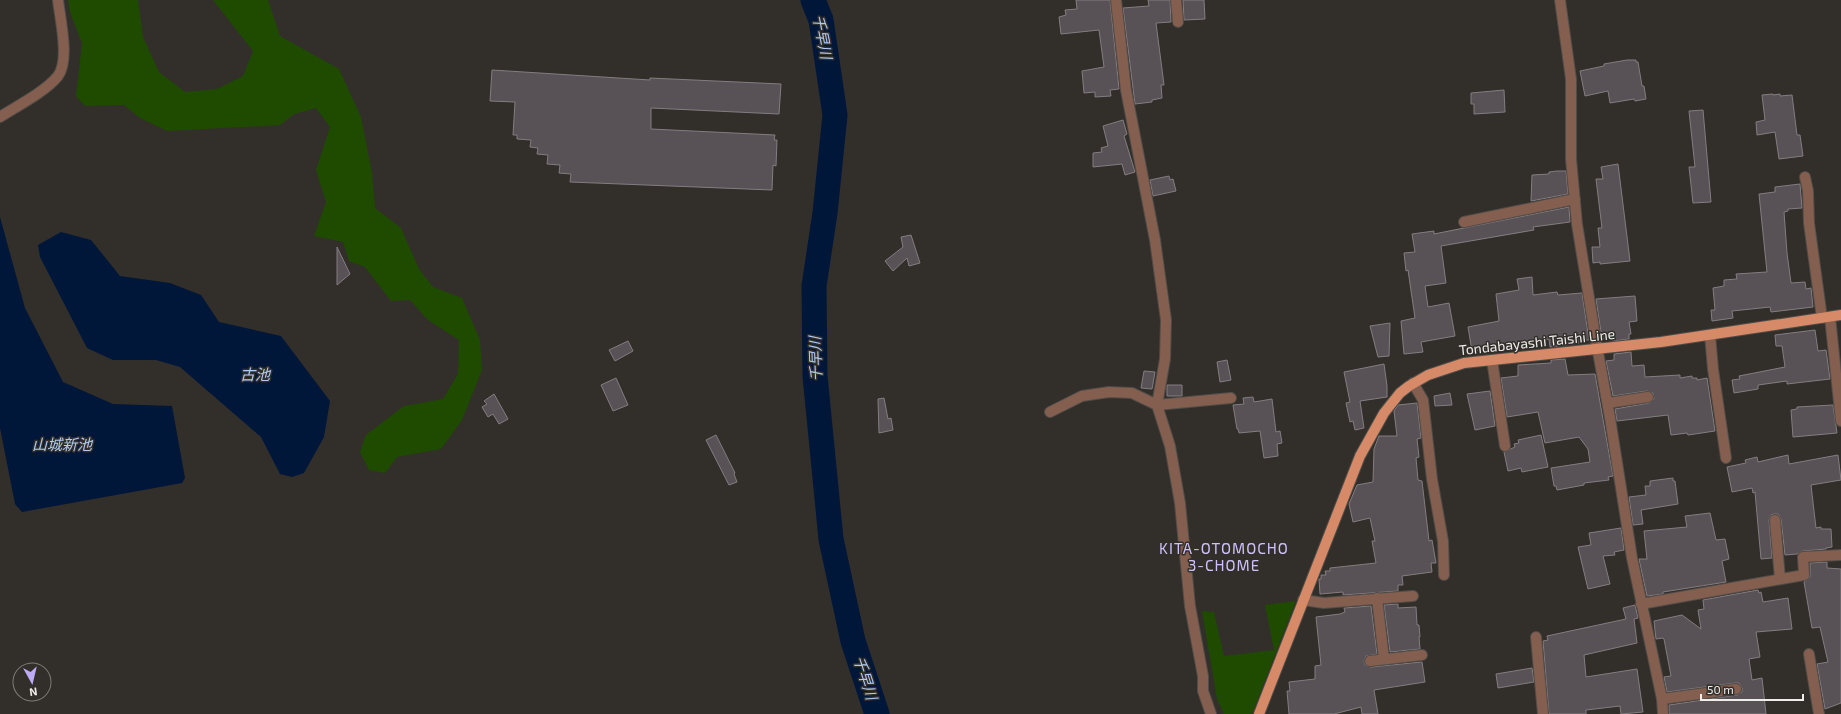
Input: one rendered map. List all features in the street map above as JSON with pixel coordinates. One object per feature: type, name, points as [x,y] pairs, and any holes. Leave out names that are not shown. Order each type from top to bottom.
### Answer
[{"type":"main road","name":"Tondabayashi Taishi Line","points":[[1259,714],[1368,440],[1391,404],[1400,393],[1413,383],[1428,375],[1452,366],[1492,360],[1598,350],[1841,315]]},
{"type":"street","points":[[0,117],[48,86],[59,75],[64,52],[58,0]]},
{"type":"street","points":[[1116,0],[1126,90],[1155,240],[1166,320],[1165,359],[1157,405],[1170,446],[1180,503],[1190,599],[1203,691],[1211,714]]},
{"type":"street","points":[[1176,0],[1178,22]]},
{"type":"street","points":[[1560,0],[1571,79],[1571,159],[1577,224],[1641,604],[1662,699],[1663,714]]},
{"type":"street","points":[[1805,177],[1808,190],[1809,223],[1826,317],[1841,421]]},
{"type":"street","points":[[1464,222],[1575,199]]},
{"type":"street","points":[[1710,335],[1713,369],[1726,458]]},
{"type":"street","points":[[1492,360],[1505,446]]},
{"type":"street","points":[[1413,383],[1423,400],[1432,479],[1443,541],[1444,575]]},
{"type":"street","points":[[1050,412],[1082,396],[1109,392],[1132,393],[1157,405],[1231,398]]},
{"type":"street","points":[[1608,403],[1648,397]]},
{"type":"street","points":[[1775,520],[1780,579]]},
{"type":"street","points":[[1641,604],[1804,575],[1802,557],[1841,555]]},
{"type":"street","points":[[1304,600],[1324,602],[1413,596]]},
{"type":"street","points":[[1377,598],[1384,659]]},
{"type":"street","points":[[1536,637],[1544,714]]},
{"type":"street","points":[[1809,654],[1819,714]]},
{"type":"street","points":[[1370,661],[1422,655]]},
{"type":"street","points":[[1662,699],[1736,689]]},
{"type":"green space","points":[[68,0],[138,0],[143,37],[159,72],[185,92],[217,89],[243,76],[253,51],[213,0],[268,0],[280,36],[339,69],[361,117],[372,173],[375,208],[401,228],[419,269],[433,287],[462,298],[480,340],[482,370],[462,420],[441,449],[397,457],[385,473],[369,470],[360,452],[366,435],[404,406],[443,399],[458,374],[459,340],[428,320],[410,300],[391,301],[365,267],[349,261],[343,242],[314,236],[326,202],[316,170],[330,127],[316,108],[294,114],[280,125],[167,131],[140,118],[124,105],[85,106],[76,96],[82,43],[70,12]]},
{"type":"green space","points":[[1296,601],[1252,714],[1224,714],[1217,699],[1202,611],[1214,612],[1224,656],[1274,650],[1265,605]]},
{"type":"water","name":"山城新池","points":[[0,217],[25,308],[63,382],[113,404],[172,406],[185,478],[182,483],[22,512],[15,504],[0,428]]},
{"type":"water","name":"古池","points":[[61,232],[91,240],[120,276],[170,283],[201,295],[219,322],[281,336],[330,401],[324,437],[304,473],[292,477],[280,474],[261,437],[180,367],[156,360],[113,360],[87,348],[40,257],[38,245]]},
{"type":"building","points":[[1076,0],[1110,0],[1119,89],[1110,90],[1111,96],[1095,97],[1095,92],[1084,93],[1082,71],[1104,67],[1099,30],[1061,34],[1059,17],[1066,15],[1065,10],[1077,9]]},
{"type":"building","points":[[1148,0],[1170,0],[1171,22],[1156,23],[1164,85],[1161,85],[1162,98],[1152,100],[1152,102],[1135,104],[1123,8],[1149,6]]},
{"type":"building","points":[[1183,0],[1204,0],[1205,19],[1184,20]]},
{"type":"building","points":[[1636,60],[1636,62],[1638,62],[1646,99],[1635,101],[1634,99],[1610,103],[1608,91],[1585,96],[1580,71],[1604,66],[1604,64]]},
{"type":"building","points":[[492,70],[650,80],[650,78],[781,84],[779,114],[651,108],[651,129],[775,135],[774,140],[777,140],[776,166],[773,165],[772,190],[570,182],[571,174],[559,173],[560,165],[547,164],[548,155],[537,154],[538,148],[530,147],[531,140],[517,139],[517,135],[513,135],[515,102],[490,101]]},
{"type":"building","points":[[1504,90],[1505,112],[1474,114],[1474,104],[1471,104],[1471,93]]},
{"type":"building","points":[[1780,94],[1780,96],[1792,95],[1797,135],[1800,135],[1803,156],[1779,159],[1775,132],[1757,135],[1756,122],[1765,120],[1762,95]]},
{"type":"building","points":[[1703,110],[1711,202],[1693,203],[1689,167],[1695,167],[1689,111]]},
{"type":"building","points":[[1123,120],[1127,134],[1124,136],[1135,172],[1125,175],[1122,164],[1093,167],[1093,153],[1102,152],[1101,148],[1108,146],[1103,126]]},
{"type":"building","points":[[1618,164],[1630,261],[1600,264],[1600,262],[1593,263],[1592,247],[1600,247],[1598,228],[1602,228],[1596,179],[1603,179],[1601,167]]},
{"type":"building","points":[[1566,171],[1568,194],[1531,201],[1532,175],[1549,174],[1549,172]]},
{"type":"building","points":[[1169,176],[1170,180],[1173,179],[1176,191],[1153,196],[1150,180]]},
{"type":"building","points":[[1800,184],[1802,208],[1788,209],[1788,211],[1784,212],[1787,253],[1791,283],[1805,282],[1806,289],[1811,288],[1813,307],[1771,312],[1770,307],[1732,311],[1733,318],[1712,321],[1711,310],[1715,310],[1713,288],[1724,286],[1724,280],[1737,279],[1736,274],[1767,272],[1759,194],[1775,192],[1775,187]]},
{"type":"building","points":[[1569,207],[1570,222],[1533,227],[1534,230],[1441,246],[1446,283],[1425,286],[1428,307],[1449,303],[1455,336],[1421,342],[1423,352],[1404,354],[1401,321],[1415,318],[1404,253],[1415,252],[1412,234],[1434,231],[1434,234]]},
{"type":"building","points":[[911,235],[920,263],[909,266],[907,258],[893,271],[885,261],[903,247],[901,237]]},
{"type":"building","points":[[337,247],[350,274],[337,285]]},
{"type":"building","points":[[1532,277],[1533,295],[1557,292],[1558,295],[1582,293],[1589,340],[1579,340],[1579,343],[1550,347],[1549,339],[1472,351],[1468,327],[1499,321],[1496,294],[1519,290],[1517,279]]},
{"type":"building","points":[[1635,296],[1637,321],[1629,322],[1631,334],[1629,334],[1629,339],[1613,341],[1612,338],[1602,339],[1596,299]]},
{"type":"building","points":[[1390,323],[1389,356],[1378,357],[1370,326]]},
{"type":"building","points":[[1815,330],[1818,351],[1826,350],[1830,379],[1787,384],[1787,381],[1758,385],[1758,389],[1734,393],[1732,380],[1740,379],[1739,376],[1785,367],[1782,346],[1776,346],[1775,335]]},
{"type":"building","points":[[628,341],[633,351],[615,361],[609,350]]},
{"type":"building","points":[[1631,352],[1632,366],[1644,365],[1645,377],[1680,375],[1680,378],[1692,376],[1692,378],[1697,378],[1697,380],[1707,378],[1715,431],[1688,435],[1687,433],[1671,435],[1668,415],[1617,421],[1615,409],[1649,403],[1654,399],[1653,393],[1647,391],[1613,396],[1606,361],[1614,360],[1614,354]]},
{"type":"building","points":[[1565,359],[1568,375],[1595,374],[1613,476],[1608,477],[1609,480],[1584,483],[1584,485],[1557,490],[1556,486],[1554,486],[1551,468],[1590,462],[1588,449],[1579,437],[1545,443],[1538,412],[1507,417],[1501,378],[1518,376],[1518,365],[1551,363],[1551,360]]},
{"type":"building","points":[[1227,360],[1231,380],[1220,382],[1217,362]]},
{"type":"building","points":[[1384,364],[1387,397],[1360,401],[1364,428],[1355,430],[1353,421],[1350,422],[1346,403],[1350,402],[1344,372]]},
{"type":"building","points":[[1144,371],[1155,372],[1152,389],[1141,388]]},
{"type":"building","points":[[616,378],[628,405],[613,411],[601,385]]},
{"type":"building","points":[[1167,385],[1182,385],[1182,396],[1167,396]]},
{"type":"building","points":[[1490,391],[1495,426],[1475,430],[1467,394]]},
{"type":"building","points":[[1450,393],[1452,405],[1435,406],[1434,396]]},
{"type":"building","points":[[494,394],[508,419],[499,424],[493,414],[488,417],[482,407],[487,404],[484,401]]},
{"type":"building","points":[[1253,397],[1254,402],[1272,399],[1276,432],[1280,431],[1282,443],[1277,444],[1278,456],[1264,458],[1260,431],[1239,433],[1237,429],[1233,405],[1244,404],[1243,398]]},
{"type":"building","points":[[884,398],[888,419],[891,418],[893,430],[879,433],[878,399]]},
{"type":"building","points":[[1417,403],[1421,438],[1417,439],[1419,457],[1416,458],[1418,480],[1422,481],[1429,541],[1432,540],[1436,563],[1431,563],[1432,572],[1402,576],[1403,585],[1398,585],[1398,591],[1343,595],[1343,592],[1320,594],[1319,579],[1321,579],[1321,575],[1326,575],[1325,571],[1330,571],[1330,568],[1376,563],[1372,541],[1375,541],[1370,518],[1353,522],[1349,504],[1357,485],[1373,482],[1374,449],[1379,436],[1397,436],[1394,411],[1398,405]]},
{"type":"building","points":[[1833,405],[1837,433],[1793,437],[1791,410],[1797,409],[1797,407]]},
{"type":"building","points":[[716,435],[735,473],[737,482],[729,485],[706,440]]},
{"type":"building","points":[[1541,435],[1548,467],[1522,472],[1521,468],[1508,471],[1504,452],[1515,447],[1514,444],[1519,443],[1518,440]]},
{"type":"building","points":[[1788,455],[1789,464],[1838,455],[1841,480],[1811,485],[1816,528],[1821,527],[1821,529],[1831,529],[1832,547],[1785,555],[1781,519],[1778,514],[1774,514],[1771,515],[1769,520],[1772,558],[1761,559],[1755,492],[1753,493],[1752,488],[1732,492],[1727,467],[1746,463],[1745,460],[1757,457],[1758,462]]},
{"type":"building","points":[[1673,478],[1673,481],[1675,481],[1678,504],[1641,510],[1643,524],[1633,525],[1629,497],[1646,495],[1645,486],[1650,486],[1650,481]]},
{"type":"building","points":[[1710,513],[1716,540],[1725,539],[1729,559],[1722,561],[1726,582],[1647,596],[1639,559],[1647,559],[1644,531],[1687,527],[1685,516]]},
{"type":"building","points":[[1621,528],[1624,550],[1614,552],[1615,555],[1603,556],[1610,584],[1588,589],[1578,547],[1591,545],[1589,533]]},
{"type":"building","points":[[1827,562],[1827,568],[1841,569],[1841,703],[1825,709],[1817,664],[1828,662],[1820,627],[1812,628],[1804,582],[1810,577],[1810,563]]},
{"type":"building","points":[[1758,590],[1759,593],[1761,592],[1763,602],[1788,598],[1792,629],[1756,632],[1760,657],[1749,659],[1752,680],[1762,678],[1766,714],[1669,714],[1669,705],[1737,695],[1742,692],[1742,688],[1739,683],[1735,683],[1667,692],[1664,677],[1671,676],[1664,639],[1656,639],[1654,621],[1682,615],[1701,629],[1698,610],[1704,609],[1703,600]]},
{"type":"building","points":[[1398,604],[1398,608],[1416,607],[1417,625],[1419,625],[1420,649],[1390,652],[1384,605]]},
{"type":"building","points":[[1635,605],[1638,618],[1634,619],[1637,643],[1584,655],[1586,677],[1637,669],[1643,712],[1621,714],[1620,706],[1586,710],[1586,714],[1549,714],[1543,641],[1548,640],[1547,636],[1626,619],[1623,608]]},
{"type":"building","points":[[1371,606],[1377,654],[1366,656],[1364,661],[1365,665],[1371,667],[1422,662],[1425,682],[1374,690],[1378,714],[1362,714],[1361,707],[1334,714],[1289,714],[1287,691],[1290,691],[1289,682],[1315,679],[1315,666],[1321,665],[1316,617],[1340,614],[1345,612],[1344,608]]},
{"type":"building","points":[[1532,668],[1534,682],[1498,688],[1496,674]]},
{"type":"waterway","name":"千早川","points":[[813,0],[821,20],[835,115],[825,213],[814,286],[815,376],[831,539],[853,641],[877,714]]},
{"type":"district","name":"KITA-OTOMOCHO 3-CHOME","points":[[1224,558]]}]
